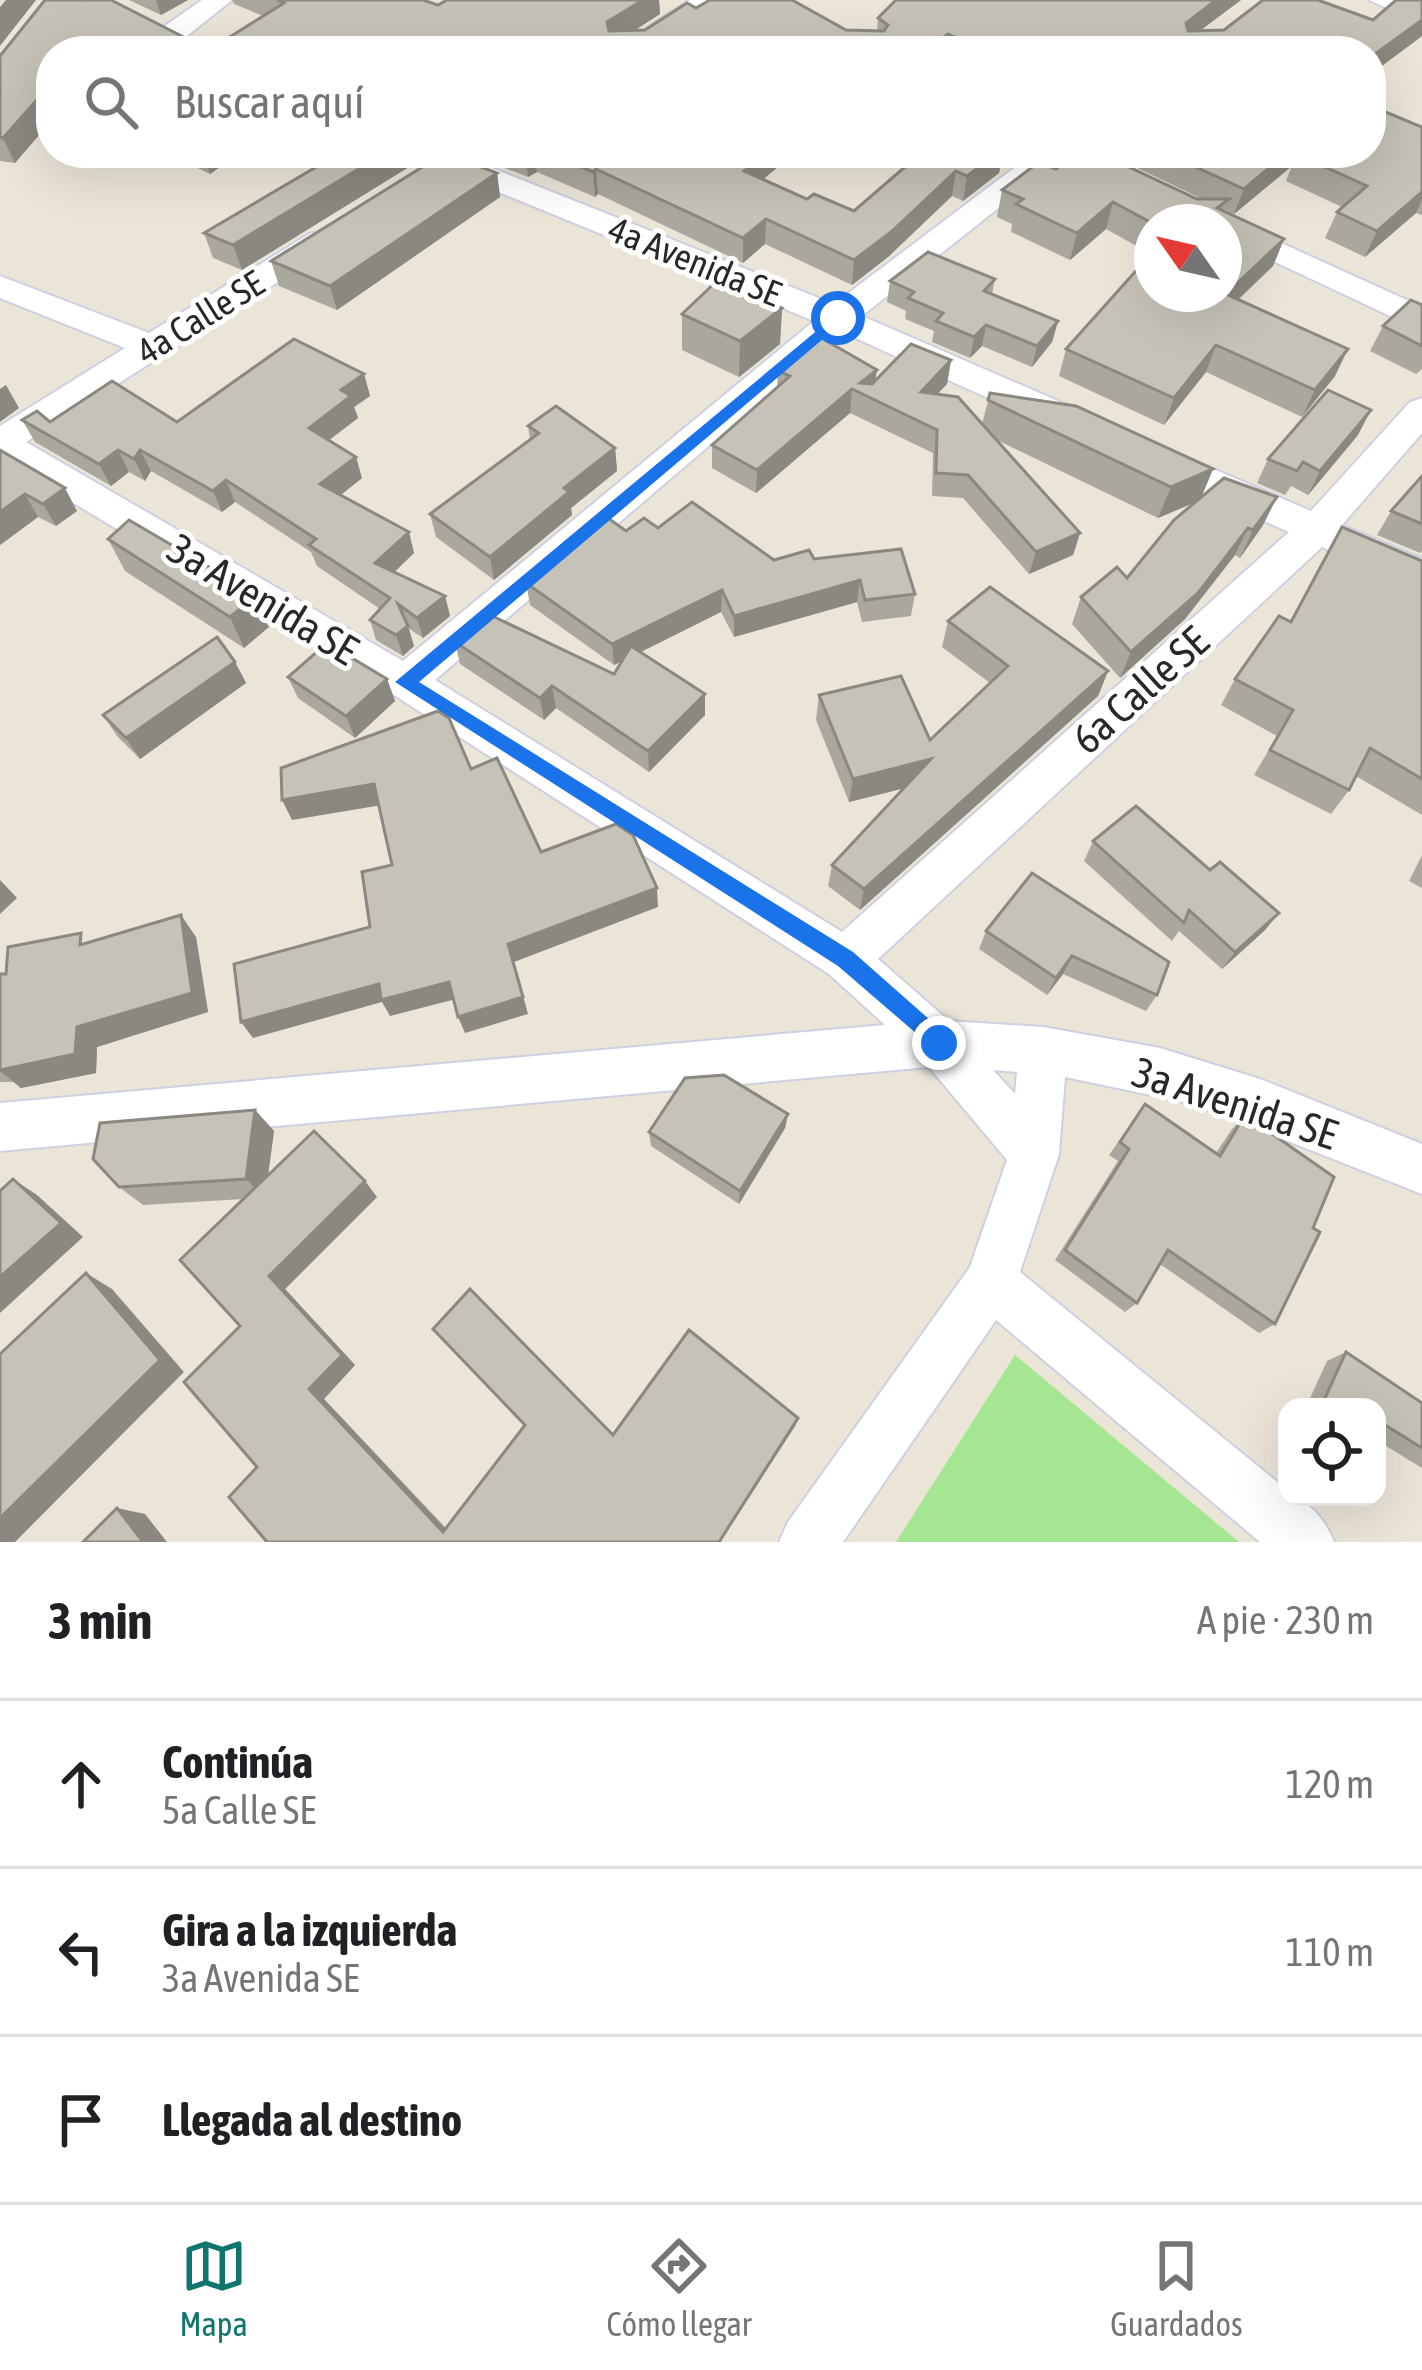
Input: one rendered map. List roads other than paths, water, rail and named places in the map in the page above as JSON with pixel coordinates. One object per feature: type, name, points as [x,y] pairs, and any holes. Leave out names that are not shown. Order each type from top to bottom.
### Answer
[{"type":"street","points":[[175,36],[162,30],[219,0]]},
{"type":"street","points":[[650,36],[708,0]]},
{"type":"street","points":[[1382,0],[1422,16]]},
{"type":"street","points":[[407,186],[430,168]]},
{"type":"street","name":"4a Avenida SE","points":[[474,168],[838,318],[1422,575]]},
{"type":"street","points":[[405,682],[838,318],[1033,168]]},
{"type":"street","name":"4a Calle SE","points":[[0,443],[348,224]]},
{"type":"street","points":[[1242,235],[1422,320]]},
{"type":"street","points":[[0,286],[152,347]]},
{"type":"street","name":"6a Calle SE","points":[[845,959],[1316,530],[1422,410]]},
{"type":"street","name":"3a Avenida SE","points":[[0,443],[405,682],[845,959],[939,1043],[1034,1154]]},
{"type":"street","name":"3a Avenida SE","points":[[0,1126],[939,1043],[1043,1050],[1160,1071],[1254,1102],[1422,1169]]},
{"type":"street","points":[[808,1542],[991,1282],[1034,1154],[1043,1050]]},
{"type":"street","points":[[991,1282],[1305,1542]]}]
